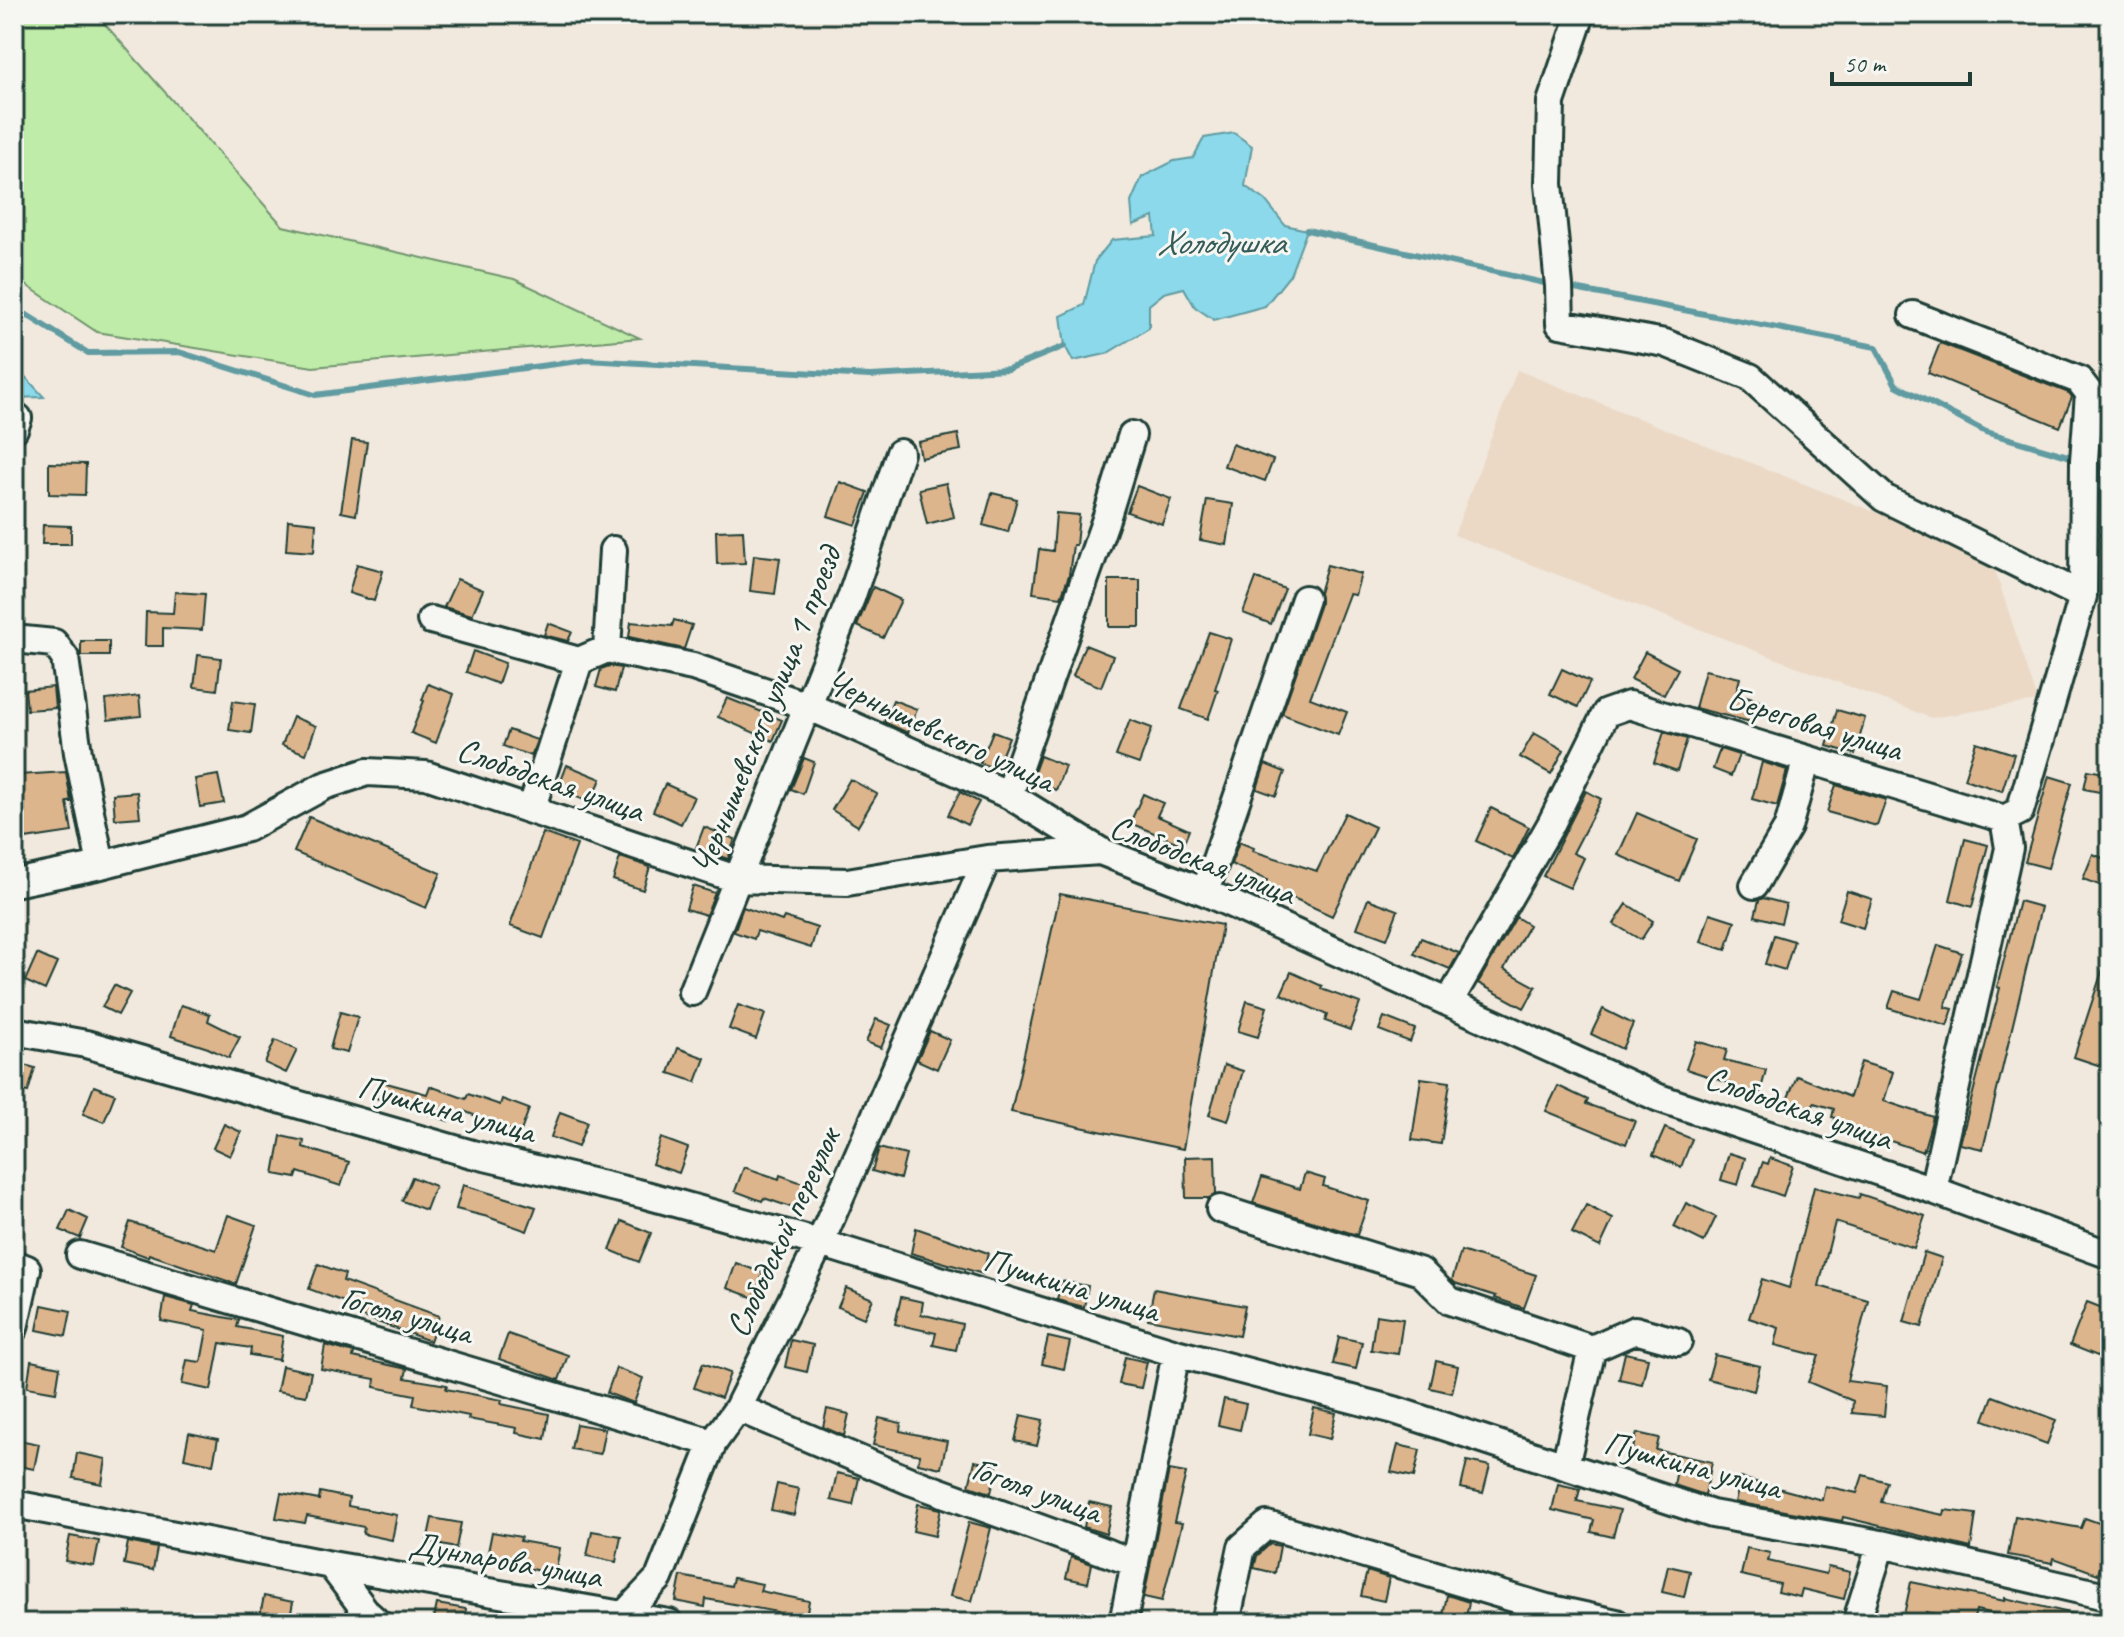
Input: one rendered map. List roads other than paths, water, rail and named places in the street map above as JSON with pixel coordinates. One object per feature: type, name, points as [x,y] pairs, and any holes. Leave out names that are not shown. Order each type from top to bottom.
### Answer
[{"type":"street","points":[[1581,14],[1551,102],[1549,184],[1560,324],[1665,343],[1750,377],[1884,498],[2083,596]]},
{"type":"street","points":[[1913,315],[2079,380],[2089,393],[2084,460],[2083,596],[2020,811],[2004,819],[2009,848],[1933,1190]]},
{"type":"street","points":[[1009,795],[1107,516],[1132,435]]},
{"type":"street","name":"Чернышевского улица 1 проезд","points":[[692,992],[851,598],[900,453]]},
{"type":"street","points":[[431,620],[579,661],[607,649],[613,550]]},
{"type":"street","points":[[1205,892],[1305,599]]},
{"type":"street","points":[[14,639],[54,643],[65,658],[78,753],[101,865]]},
{"type":"street","name":"Чернышевского улица","points":[[607,649],[693,667],[808,706],[1009,795],[1100,851]]},
{"type":"street","points":[[531,810],[579,661]]},
{"type":"street","name":"Береговая улица","points":[[1449,1002],[1551,824],[1606,713],[1629,705],[2004,819]]},
{"type":"street","points":[[1754,885],[1788,827],[1807,759]]},
{"type":"street","name":"Слободская улица","points":[[14,883],[101,865],[247,828],[324,786],[367,772],[426,775],[736,879],[847,882],[987,859],[1100,851],[1205,892],[1659,1098],[1933,1190],[2110,1255]]},
{"type":"street","name":"Слободской переулок","points":[[622,1619],[659,1578],[713,1443],[738,1408],[820,1243],[987,859]]},
{"type":"street","name":"Пушкина улица","points":[[14,1031],[86,1044],[472,1154],[646,1195],[820,1243],[1176,1353],[1394,1410],[1712,1514],[1881,1544],[2110,1597]]},
{"type":"street","points":[[1220,1209],[1421,1272],[1450,1301],[1592,1349],[1635,1330],[1678,1342]]},
{"type":"street","name":"Гоголя улица","points":[[80,1255],[713,1443]]},
{"type":"street","points":[[14,1328],[20,1266]]},
{"type":"street","points":[[1565,1466],[1592,1349]]},
{"type":"street","points":[[1123,1623],[1176,1353]]},
{"type":"street","name":"Гоголя улица","points":[[738,1408],[910,1481],[1135,1563]]},
{"type":"street","name":"Дунларова улица","points":[[14,1504],[622,1619],[669,1623]]},
{"type":"street","points":[[1226,1623],[1242,1547],[1267,1525],[1547,1608],[1616,1623]]},
{"type":"street","points":[[1856,1623],[1881,1544]]},
{"type":"street","points":[[331,1565],[378,1623]]},
{"type":"water","name":"Холодушка","points":[[1234,133],[1252,146],[1245,186],[1265,200],[1285,225],[1307,230],[1290,275],[1265,306],[1214,320],[1195,307],[1184,288],[1164,293],[1149,305],[1149,328],[1106,354],[1073,361],[1065,346],[1061,316],[1084,305],[1095,261],[1112,240],[1156,236],[1154,217],[1133,225],[1131,202],[1142,177],[1174,161],[1193,158],[1204,138]]},
{"type":"water","points":[[14,369],[20,371],[44,397],[14,398]]},
{"type":"water","points":[[2110,462],[2110,537],[2106,536],[2098,489],[2101,465]]},
{"type":"waterway","points":[[1307,230],[1553,285]]},
{"type":"waterway","points":[[1564,287],[1876,347],[1896,385],[1986,432],[2078,459]]},
{"type":"waterway","points":[[14,307],[88,353],[179,352],[315,395],[587,360],[870,376],[1008,369],[1065,346]]}]
